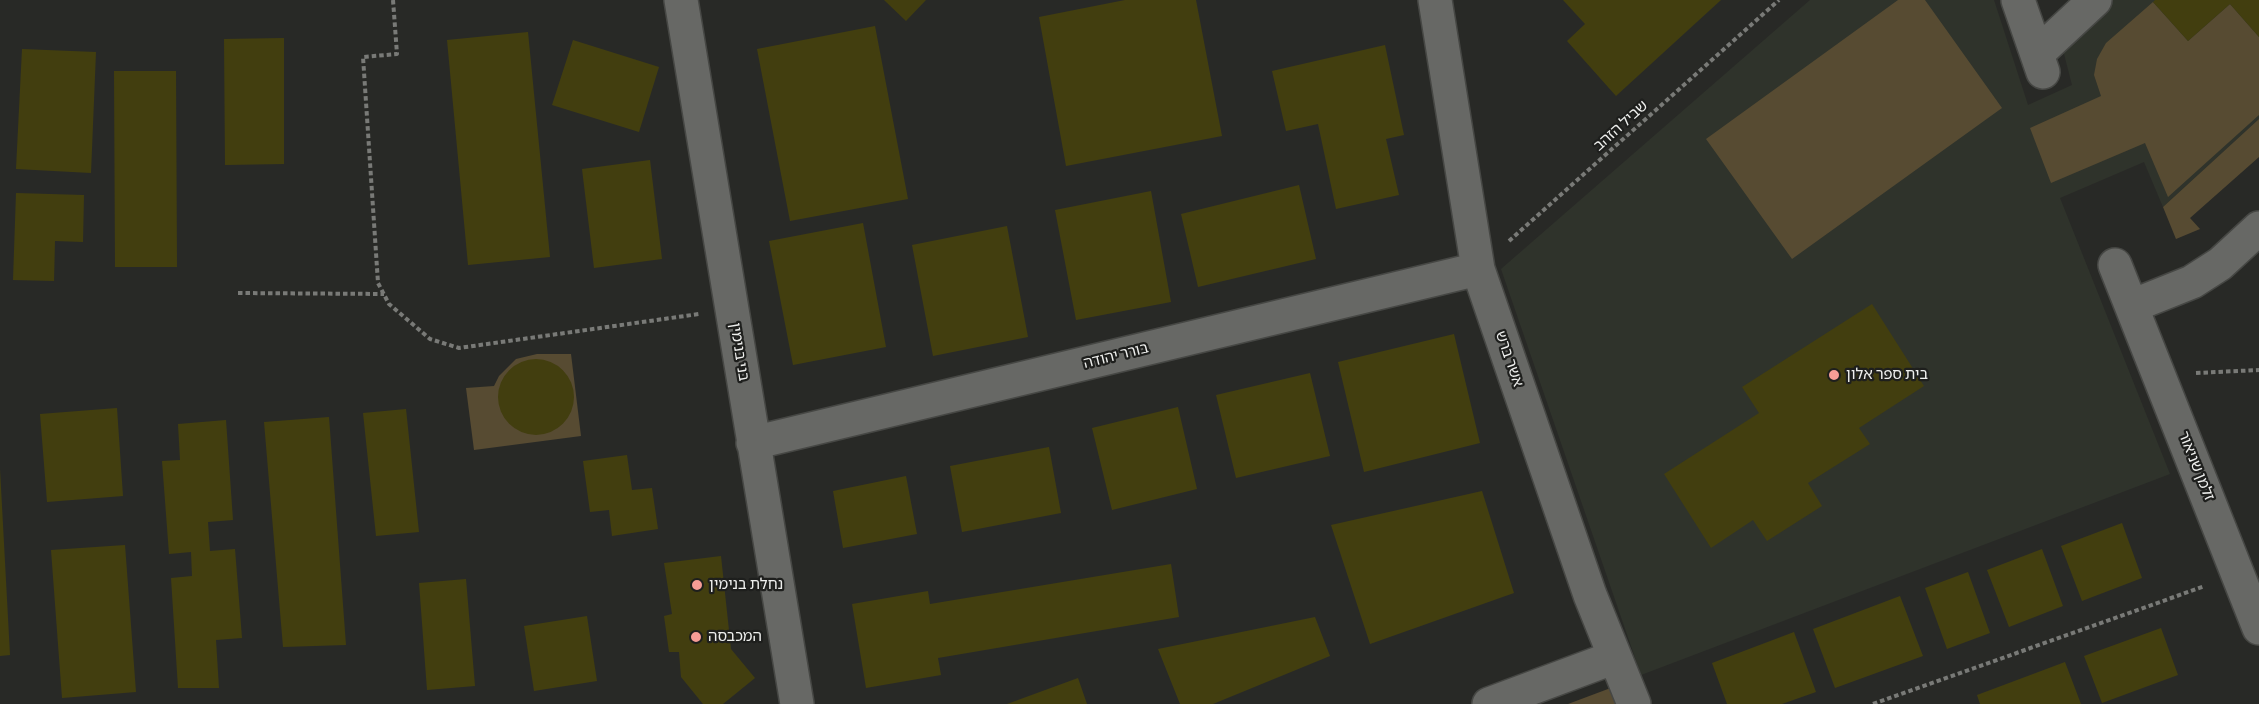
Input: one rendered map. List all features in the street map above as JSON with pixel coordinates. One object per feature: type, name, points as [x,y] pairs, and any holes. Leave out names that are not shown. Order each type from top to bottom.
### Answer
[{"type":"street","name":"בני בנימין","points":[[681,0],[797,704]]},
{"type":"street","name":"אשר ברש","points":[[1435,0],[1478,269],[1590,595],[1635,704]]},
{"type":"street","points":[[2018,0],[2040,63],[2095,0]]},
{"type":"street","points":[[2132,306],[2192,282],[2220,264],[2259,228]]},
{"type":"street","name":"זלמן שניאור","points":[[2115,265],[2259,628]]},
{"type":"street","name":"בורר יהודה","points":[[753,444],[1478,269]]},
{"type":"street","points":[[1488,704],[1615,657]]},
{"type":"path","points":[[393,0],[397,54],[363,57],[378,283],[389,304],[430,339],[459,348],[733,309]]},
{"type":"path","name":"שביל הזהב","points":[[1478,269],[1779,0]]},
{"type":"path","points":[[238,293],[384,294]]},
{"type":"path","points":[[2159,375],[2259,370]]},
{"type":"path","points":[[1873,704],[2239,573]]},
{"type":"shaded area","name":"בית ספר אלון","points":[[1810,0],[1994,0],[2028,105],[2072,85],[2062,46],[2075,0],[2259,0],[2259,119],[2163,207],[2144,162],[2060,198],[2170,474],[1641,675],[1501,269]]},
{"type":"shaded area","points":[[1898,0],[1925,0],[2002,108],[1792,259],[1706,139]]},
{"type":"shaded area","points":[[2153,2],[2188,41],[2230,4],[2259,37],[2259,115],[2168,197],[2145,143],[2051,183],[2030,128],[2101,96],[2094,75],[2097,59],[2106,43]]},
{"type":"shaded area","points":[[2259,119],[2259,157],[2190,218],[2200,229],[2176,239],[2163,207]]},
{"type":"shaded area","points":[[537,354],[571,354],[581,436],[474,450],[466,388],[494,386],[499,376],[516,359]]},
{"type":"shaded area","points":[[1616,686],[1623,704],[1568,704]]},
{"type":"building","points":[[884,0],[926,0],[906,21]]},
{"type":"building","points":[[1125,0],[1196,0],[1222,136],[1066,166],[1039,17]]},
{"type":"building","points":[[1563,0],[1721,0],[1616,96],[1567,41],[1585,24]]},
{"type":"building","points":[[2155,0],[2259,0],[2259,37],[2230,4],[2188,41],[2153,2]]},
{"type":"building","points":[[875,26],[908,199],[790,221],[757,49]]},
{"type":"building","points":[[528,32],[550,257],[468,265],[447,40]]},
{"type":"building","points":[[284,38],[284,164],[225,165],[224,39]]},
{"type":"building","points":[[573,40],[659,67],[639,132],[552,105]]},
{"type":"building","points":[[1385,45],[1404,135],[1386,139],[1399,195],[1336,209],[1318,124],[1286,131],[1272,71]]},
{"type":"building","points":[[22,49],[96,52],[91,173],[16,169]]},
{"type":"building","points":[[114,71],[176,71],[177,267],[115,267]]},
{"type":"building","points":[[650,160],[662,259],[594,268],[582,169]]},
{"type":"building","points":[[1299,185],[1316,259],[1198,287],[1181,214]]},
{"type":"building","points":[[1151,191],[1171,302],[1076,320],[1055,210]]},
{"type":"building","points":[[16,193],[84,195],[83,242],[55,241],[54,281],[13,280]]},
{"type":"building","points":[[863,223],[886,347],[793,365],[769,241]]},
{"type":"building","points":[[1007,226],[1028,337],[933,356],[912,245]]},
{"type":"building","points":[[1872,304],[1924,386],[1859,428],[1870,444],[1808,483],[1822,506],[1767,541],[1753,520],[1711,548],[1664,474],[1759,413],[1742,387]]},
{"type":"building","points":[[1454,334],[1480,443],[1364,472],[1338,362]]},
{"type":"building","points":[[544,359],[557,365],[568,376],[574,389],[572,412],[557,429],[544,435],[528,435],[515,429],[500,412],[498,389],[504,376],[521,361]]},
{"type":"building","points":[[1310,373],[1330,456],[1236,478],[1216,395]]},
{"type":"building","points":[[1178,407],[1197,489],[1112,510],[1092,428]]},
{"type":"building","points":[[117,408],[123,496],[47,502],[40,414]]},
{"type":"building","points":[[406,409],[419,532],[376,536],[363,413]]},
{"type":"building","points":[[329,417],[346,645],[283,647],[264,422]]},
{"type":"building","points":[[226,420],[233,520],[208,522],[210,551],[235,549],[242,638],[216,640],[219,688],[178,688],[171,578],[192,576],[191,552],[169,554],[162,461],[180,460],[178,424]]},
{"type":"building","points":[[1049,447],[1061,513],[962,532],[950,466]]},
{"type":"building","points":[[627,455],[632,490],[652,488],[658,529],[612,536],[609,510],[590,512],[583,461]]},
{"type":"building","points":[[0,469],[10,655],[0,656]]},
{"type":"building","points":[[906,476],[917,534],[843,548],[833,491]]},
{"type":"building","points":[[1482,491],[1514,593],[1370,644],[1331,525]]},
{"type":"building","points":[[2122,523],[2142,578],[2082,601],[2061,546]]},
{"type":"building","points":[[125,545],[136,692],[62,698],[51,550]]},
{"type":"building","points":[[2042,549],[2063,606],[2009,627],[1987,570]]},
{"type":"building","points":[[721,556],[731,649],[755,678],[723,704],[703,704],[681,677],[679,652],[669,652],[664,616],[672,614],[664,563]]},
{"type":"building","points":[[1171,564],[1179,617],[938,658],[941,675],[866,688],[852,604],[928,591],[930,604]]},
{"type":"building","points":[[1968,572],[1990,633],[1947,649],[1925,588]]},
{"type":"building","points":[[466,579],[475,686],[427,690],[419,583]]},
{"type":"building","points":[[1900,596],[1923,656],[1835,688],[1813,629]]},
{"type":"building","points":[[587,616],[597,681],[534,691],[524,626]]},
{"type":"building","points":[[1315,617],[1330,656],[1213,704],[1180,704],[1158,649]]},
{"type":"building","points":[[2161,628],[2178,675],[2102,703],[2084,656]]},
{"type":"building","points":[[1794,632],[1816,692],[1782,704],[1727,704],[1712,663]]},
{"type":"building","points":[[2065,662],[2081,704],[1980,704],[1977,695]]},
{"type":"building","points":[[1078,678],[1087,704],[1007,704]]},
{"type":"place","name":"בית ספר אלון","points":[[1834,375]]},
{"type":"place","name":"נחלת בנימין","points":[[697,585]]},
{"type":"place","name":"המכבסה","points":[[696,637]]}]
